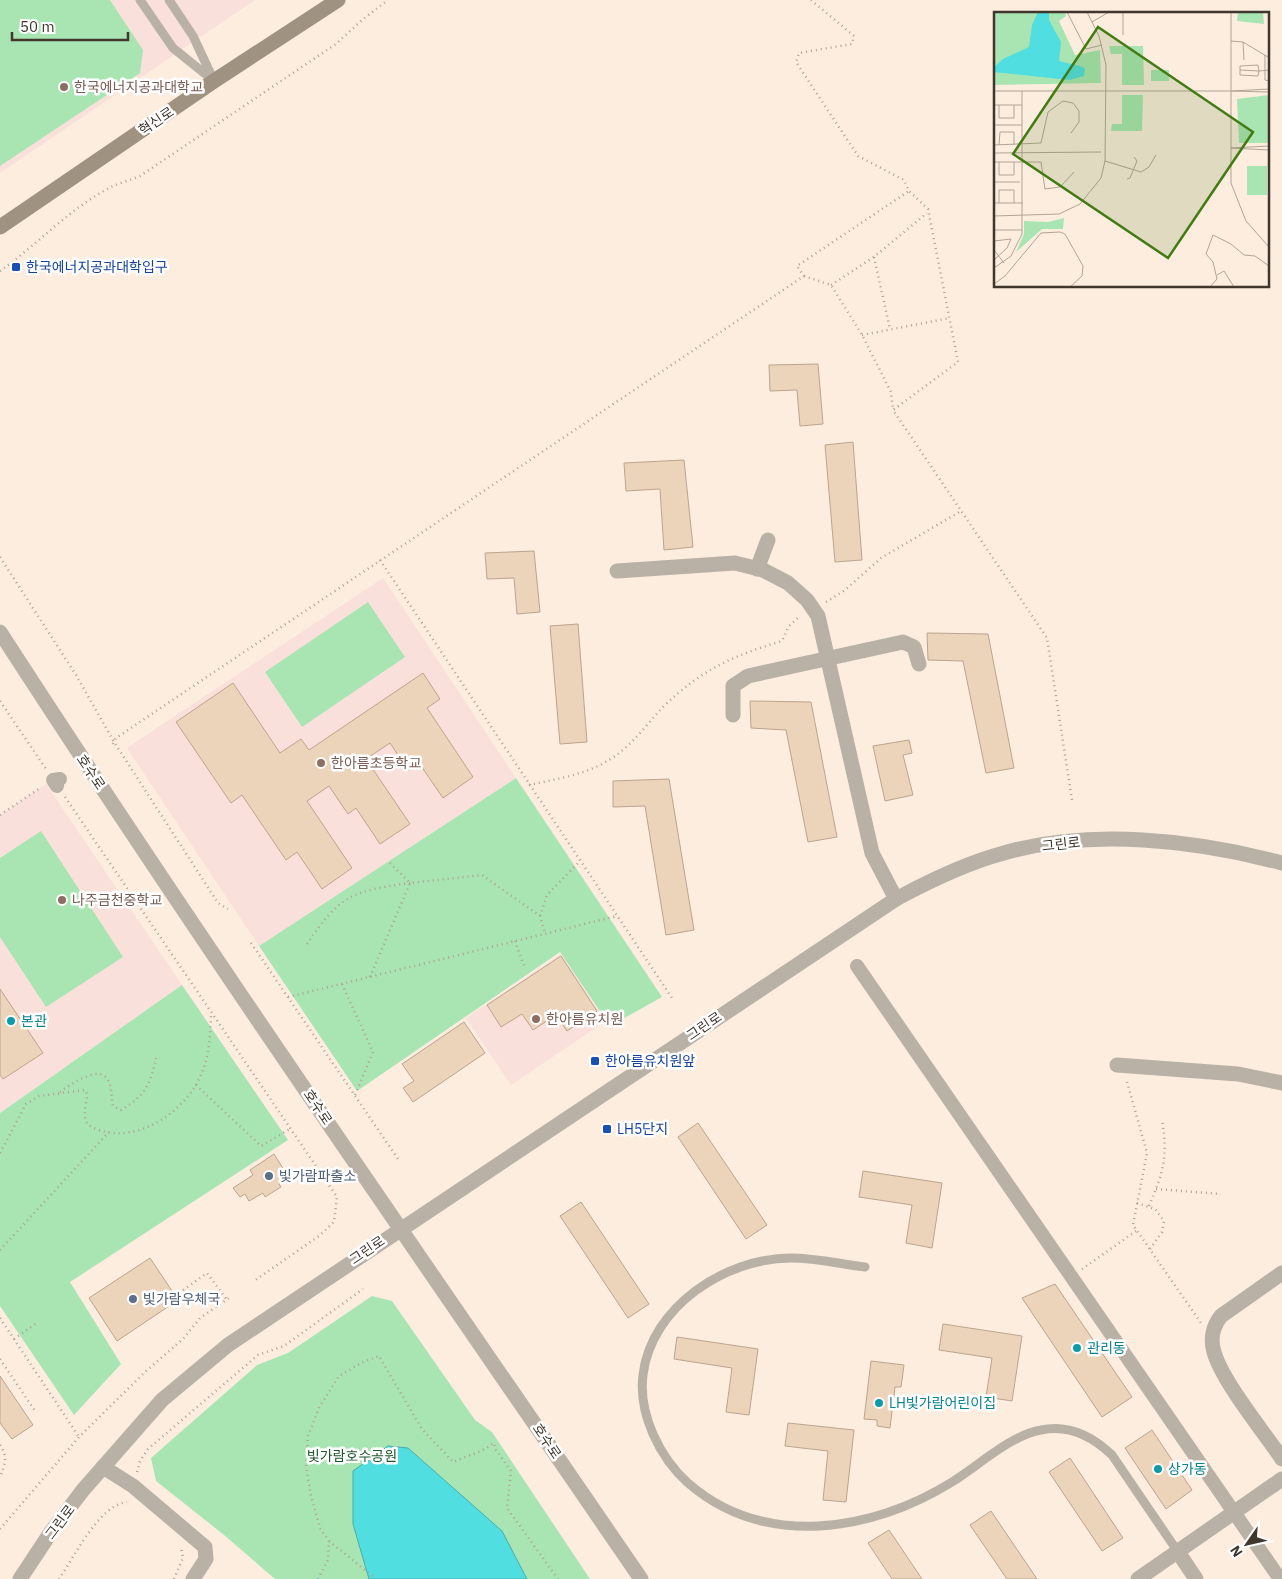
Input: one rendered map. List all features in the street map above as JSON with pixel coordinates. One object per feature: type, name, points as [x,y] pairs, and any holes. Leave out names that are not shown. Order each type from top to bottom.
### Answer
[{"type":"main road","name":"혁신로","points":[[0,226],[214,81],[338,0]]},
{"type":"street","points":[[756,568],[768,540]]},
{"type":"street","points":[[617,571],[735,563],[756,568],[788,583],[807,600],[818,616],[829,658],[872,853],[896,899]]},
{"type":"street","name":"호수로","points":[[0,632],[90,771],[641,1579]]},
{"type":"street","points":[[733,715],[733,686],[748,676],[903,642],[914,647],[919,664]]},
{"type":"street","name":"그린로","points":[[20,1579],[51,1532],[103,1467],[162,1400],[228,1345],[896,899],[946,874],[1005,852],[1077,841],[1174,842],[1236,851],[1282,863]]},
{"type":"street","points":[[857,966],[1280,1579]]},
{"type":"street","points":[[1121,1065],[1238,1074],[1282,1084]]},
{"type":"street","points":[[1282,1273],[1221,1316],[1212,1335],[1213,1352],[1219,1366],[1282,1459]]},
{"type":"street","points":[[103,1467],[132,1486],[205,1547],[206,1559],[193,1579]]},
{"type":"street","points":[[1138,1579],[1282,1479]]},
{"type":"street","points":[[1178,1552],[1196,1579]]},
{"type":"lane","points":[[140,0],[172,48],[214,81]]},
{"type":"lane","points":[[169,0],[193,36],[214,81]]},
{"type":"lane","points":[[865,1267],[791,1258],[751,1265],[714,1280],[696,1291],[669,1314],[659,1327],[646,1357],[642,1396],[652,1432],[680,1476],[702,1495],[725,1510],[772,1524],[822,1528],[865,1521],[924,1497],[950,1484],[1025,1435],[1041,1430],[1074,1430],[1102,1445],[1112,1455],[1178,1552]]},
{"type":"path","points":[[0,271],[29,251],[68,216],[110,187],[140,176],[336,44],[388,0]]},
{"type":"path","points":[[811,0],[854,36],[852,44],[799,53],[796,62],[858,156],[904,180],[909,191],[928,209],[950,318],[958,362],[893,410]]},
{"type":"path","points":[[909,191],[797,266],[804,276],[831,285],[862,335],[890,392],[893,410],[1047,638],[1072,800]]},
{"type":"path","points":[[831,285],[874,257],[928,212]]},
{"type":"path","points":[[874,257],[890,329]]},
{"type":"path","points":[[114,743],[116,738],[804,276]]},
{"type":"path","points":[[862,335],[950,318]]},
{"type":"path","points":[[529,785],[568,776],[610,760],[623,750],[684,688],[731,658],[782,641],[789,626],[812,608],[835,598],[891,551],[961,511]]},
{"type":"path","points":[[0,557],[76,675],[114,743],[218,903],[228,909]]},
{"type":"path","points":[[380,560],[674,1001]]},
{"type":"path","points":[[0,701],[57,782],[211,1014],[337,1197],[334,1222],[319,1236],[254,1281]]},
{"type":"path","points":[[0,815],[57,782]]},
{"type":"path","points":[[545,933],[540,916],[548,895],[580,861]]},
{"type":"path","points":[[390,863],[410,884]]},
{"type":"path","points":[[307,944],[324,919],[340,904],[368,889],[482,875],[540,916]]},
{"type":"path","points":[[370,977],[410,884]]},
{"type":"path","points":[[288,998],[617,916]]},
{"type":"path","points":[[515,941],[525,968]]},
{"type":"path","points":[[251,943],[398,1159]]},
{"type":"path","points":[[342,984],[373,1052],[355,1095]]},
{"type":"path","points":[[0,1153],[26,1104],[38,1096],[85,1090],[88,1094],[85,1108],[86,1120],[91,1126],[109,1132],[133,1131],[150,1126],[181,1105],[196,1085],[205,1065],[210,1045],[211,1014]]},
{"type":"path","points":[[59,1093],[76,1080],[98,1074],[106,1077],[110,1083],[113,1106],[120,1110],[131,1104],[147,1089],[157,1054]]},
{"type":"path","points":[[1121,1065],[1147,1153],[1132,1225],[1199,1320],[1212,1335]]},
{"type":"path","points":[[196,1085],[261,1146],[290,1129]]},
{"type":"path","points":[[1149,1206],[1166,1155],[1162,1118]]},
{"type":"path","points":[[0,1249],[109,1132]]},
{"type":"path","points":[[1156,1189],[1221,1194]]},
{"type":"path","points":[[1137,1203],[1155,1209],[1164,1221],[1162,1232],[1150,1250]]},
{"type":"path","points":[[1072,1276],[1136,1231]]},
{"type":"path","points":[[0,1529],[79,1437],[144,1372],[183,1338],[200,1318],[228,1299],[207,1273],[175,1296]]},
{"type":"path","points":[[140,1478],[137,1473],[148,1449],[258,1355],[284,1346],[364,1290]]},
{"type":"path","points":[[0,1318],[79,1437]]},
{"type":"path","points":[[14,1340],[38,1322]]},
{"type":"path","points":[[376,1579],[329,1541],[320,1528],[311,1496],[306,1466],[308,1436],[319,1408],[339,1376],[363,1362],[379,1356],[422,1429],[454,1462],[483,1450],[494,1443],[496,1450],[511,1471],[507,1508],[558,1579]]},
{"type":"path","points":[[0,1358],[35,1411]]},
{"type":"path","points":[[0,1445],[5,1452],[5,1465],[0,1477]]},
{"type":"path","points":[[59,1579],[103,1514],[113,1505],[126,1502],[134,1508]]},
{"type":"path","points":[[318,1579],[328,1560],[329,1541]]},
{"type":"path","points":[[174,1579],[183,1558],[180,1545]]},
{"type":"shaded area","name":"한국에너지공과대학교","points":[[0,0],[255,0],[0,173]]},
{"type":"shaded area","name":"한아름초등학교","points":[[383,578],[516,778],[259,946],[127,748]]},
{"type":"shaded area","name":"나주금천중학교","points":[[46,784],[182,985],[0,1113],[0,815]]},
{"type":"shaded area","name":"한아름유치원","points":[[561,954],[606,1021],[511,1085],[466,1018]]},
{"type":"green space","name":"한국에너지공과대학교","points":[[0,0],[110,0],[143,50],[140,73],[0,166]]},
{"type":"green space","points":[[368,602],[405,657],[302,727],[265,672]]},
{"type":"green space","points":[[516,778],[662,997],[610,1026],[560,952],[357,1091],[259,946]]},
{"type":"green space","points":[[41,831],[123,957],[46,1007],[0,937],[0,858]]},
{"type":"green space","points":[[182,985],[288,1140],[70,1282],[121,1364],[74,1415],[0,1306],[0,1113]]},
{"type":"green space","name":"빛가람호수공원","points":[[372,1296],[392,1301],[475,1420],[492,1432],[590,1579],[275,1579],[224,1535],[156,1481],[151,1458],[257,1365],[288,1353]]},
{"type":"water","points":[[388,1446],[408,1448],[502,1531],[527,1579],[369,1579],[353,1524],[353,1471]]},
{"type":"building","points":[[818,364],[823,424],[800,426],[797,390],[770,391],[769,365]]},
{"type":"building","points":[[853,442],[862,560],[835,562],[825,445]]},
{"type":"building","points":[[684,460],[693,547],[664,550],[660,489],[626,491],[624,463]]},
{"type":"building","points":[[534,551],[540,612],[517,614],[514,578],[487,579],[485,553]]},
{"type":"building","points":[[578,624],[587,742],[560,744],[550,626]]},
{"type":"building","points":[[927,633],[988,634],[1014,768],[986,773],[963,661],[928,660]]},
{"type":"building","points":[[423,673],[440,699],[427,708],[473,777],[443,798],[419,763],[408,770],[390,743],[366,759],[410,824],[380,844],[356,808],[348,814],[329,786],[307,801],[352,868],[322,889],[297,852],[286,860],[242,795],[231,803],[176,722],[233,683],[280,753],[301,739],[309,750]]},
{"type":"building","points":[[750,701],[811,702],[837,837],[808,842],[786,730],[751,728]]},
{"type":"building","points":[[909,740],[912,753],[903,755],[913,795],[885,801],[873,746]]},
{"type":"building","points":[[669,779],[694,930],[666,935],[645,806],[613,807],[613,781]]},
{"type":"building","points":[[561,956],[597,1011],[567,1031],[556,1015],[533,1030],[522,1014],[501,1027],[487,1005]]},
{"type":"building","name":"본관","points":[[0,989],[43,1053],[3,1079],[0,1075]]},
{"type":"building","points":[[464,1022],[485,1053],[413,1102],[403,1088],[414,1081],[402,1064]]},
{"type":"building","points":[[698,1123],[767,1225],[746,1239],[678,1137]]},
{"type":"building","name":"빛가람파출소","points":[[274,1154],[289,1178],[279,1184],[281,1187],[265,1197],[263,1193],[249,1201],[245,1194],[240,1197],[233,1188],[253,1175],[250,1170]]},
{"type":"building","points":[[863,1171],[942,1183],[932,1248],[906,1243],[912,1205],[859,1197]]},
{"type":"building","points":[[581,1202],[649,1304],[628,1318],[560,1216]]},
{"type":"building","name":"빛가람우체국","points":[[150,1258],[178,1300],[117,1341],[89,1298]]},
{"type":"building","name":"관리동","points":[[1055,1284],[1132,1397],[1102,1417],[1022,1298]]},
{"type":"building","points":[[943,1324],[1022,1336],[1012,1401],[986,1397],[992,1358],[939,1350]]},
{"type":"building","points":[[677,1337],[758,1349],[749,1415],[726,1412],[732,1368],[674,1359]]},
{"type":"building","name":"LH빛가람어린이집","points":[[871,1361],[904,1365],[901,1387],[895,1387],[890,1428],[877,1426],[877,1420],[864,1419]]},
{"type":"building","points":[[0,1376],[33,1425],[12,1439],[0,1423]]},
{"type":"building","points":[[788,1423],[854,1430],[846,1502],[823,1500],[828,1451],[785,1446]]},
{"type":"building","name":"상가동","points":[[1152,1430],[1192,1490],[1166,1509],[1125,1448]]},
{"type":"building","points":[[1070,1458],[1123,1538],[1102,1551],[1049,1472]]},
{"type":"building","points":[[991,1511],[1037,1579],[1007,1579],[970,1525]]},
{"type":"building","points":[[889,1530],[922,1579],[892,1579],[868,1543]]},
{"type":"place","name":"한국에너지공과대학교","points":[[64,87]]},
{"type":"place","name":"한국에너지공과대학입구","points":[[16,267]]},
{"type":"place","name":"한아름초등학교","points":[[321,763]]},
{"type":"place","name":"나주금천중학교","points":[[62,900]]},
{"type":"place","name":"한아름유치원","points":[[536,1019]]},
{"type":"place","name":"본관","points":[[11,1021]]},
{"type":"place","name":"한아름유치원앞","points":[[595,1061]]},
{"type":"place","name":"LH5단지","points":[[607,1129]]},
{"type":"place","name":"빛가람파출소","points":[[269,1176]]},
{"type":"place","name":"빛가람우체국","points":[[133,1299]]},
{"type":"place","name":"관리동","points":[[1077,1348]]},
{"type":"place","name":"LH빛가람어린이집","points":[[879,1403]]},
{"type":"place","name":"상가동","points":[[1158,1469]]}]
